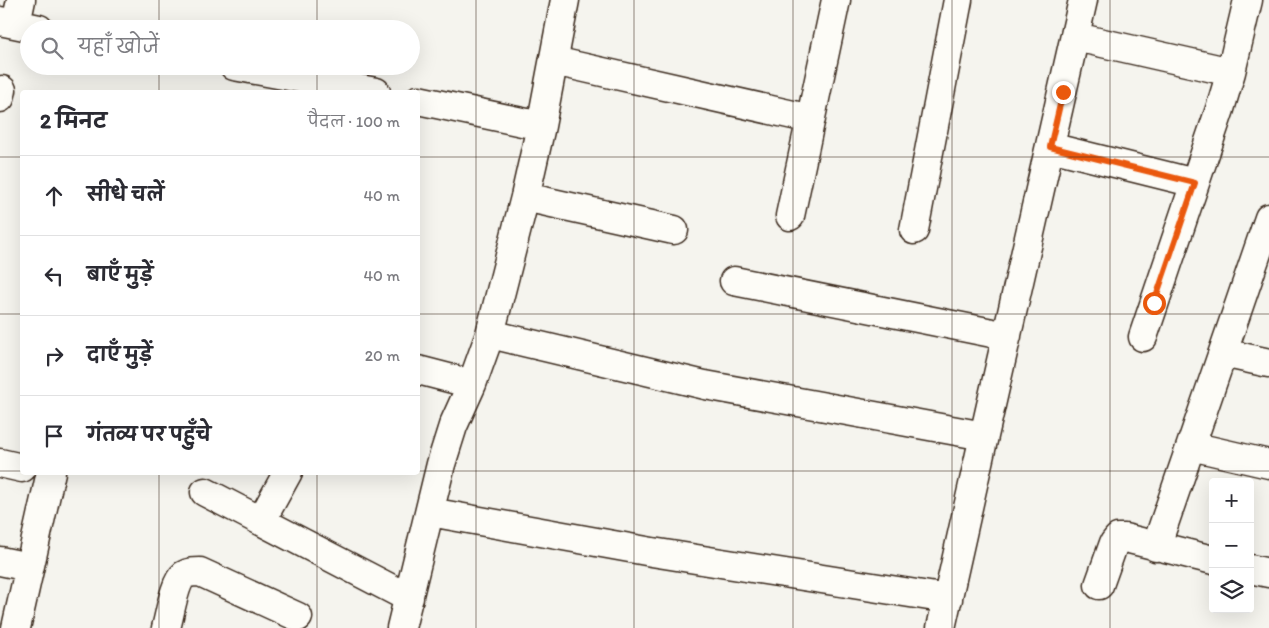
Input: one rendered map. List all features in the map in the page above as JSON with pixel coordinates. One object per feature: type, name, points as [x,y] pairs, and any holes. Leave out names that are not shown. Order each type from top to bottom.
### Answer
[{"type":"street","points":[[401,628],[441,464],[453,426],[472,384],[490,334],[541,126],[565,0]]},
{"type":"street","points":[[790,216],[836,0]]},
{"type":"street","points":[[914,230],[958,0]]},
{"type":"street","points":[[941,628],[1083,0]]},
{"type":"street","points":[[1143,337],[1231,72],[1248,0]]},
{"type":"street","points":[[1076,37],[1231,72]]},
{"type":"street","points":[[554,61],[811,119]]},
{"type":"street","points":[[283,75],[365,90]]},
{"type":"street","points":[[420,100],[541,126]]},
{"type":"street","points":[[1050,147],[1195,183]]},
{"type":"street","points":[[525,197],[674,230]]},
{"type":"street","points":[[1156,547],[1222,353],[1264,249],[1269,218]]},
{"type":"street","points":[[734,281],[1007,336]]},
{"type":"street","points":[[490,334],[705,385],[984,436]]},
{"type":"street","points":[[1222,353],[1269,363]]},
{"type":"street","points":[[420,371],[472,384]]},
{"type":"street","points":[[1190,446],[1269,464]]},
{"type":"street","points":[[0,463],[20,468]]},
{"type":"street","points":[[16,628],[47,475]]},
{"type":"street","points":[[261,521],[286,475]]},
{"type":"street","points":[[205,492],[409,598]]},
{"type":"street","points":[[430,512],[652,552],[948,599]]},
{"type":"street","points":[[1099,585],[1114,543],[1118,538],[1125,538],[1209,559]]},
{"type":"street","points":[[0,561],[29,567]]},
{"type":"street","points":[[1254,570],[1269,573]]},
{"type":"street","points":[[166,628],[177,587],[182,577],[190,572],[200,572],[298,616]]},
{"type":"route","points":[[1063,92],[1050,147],[1195,183],[1154,303]]}]
